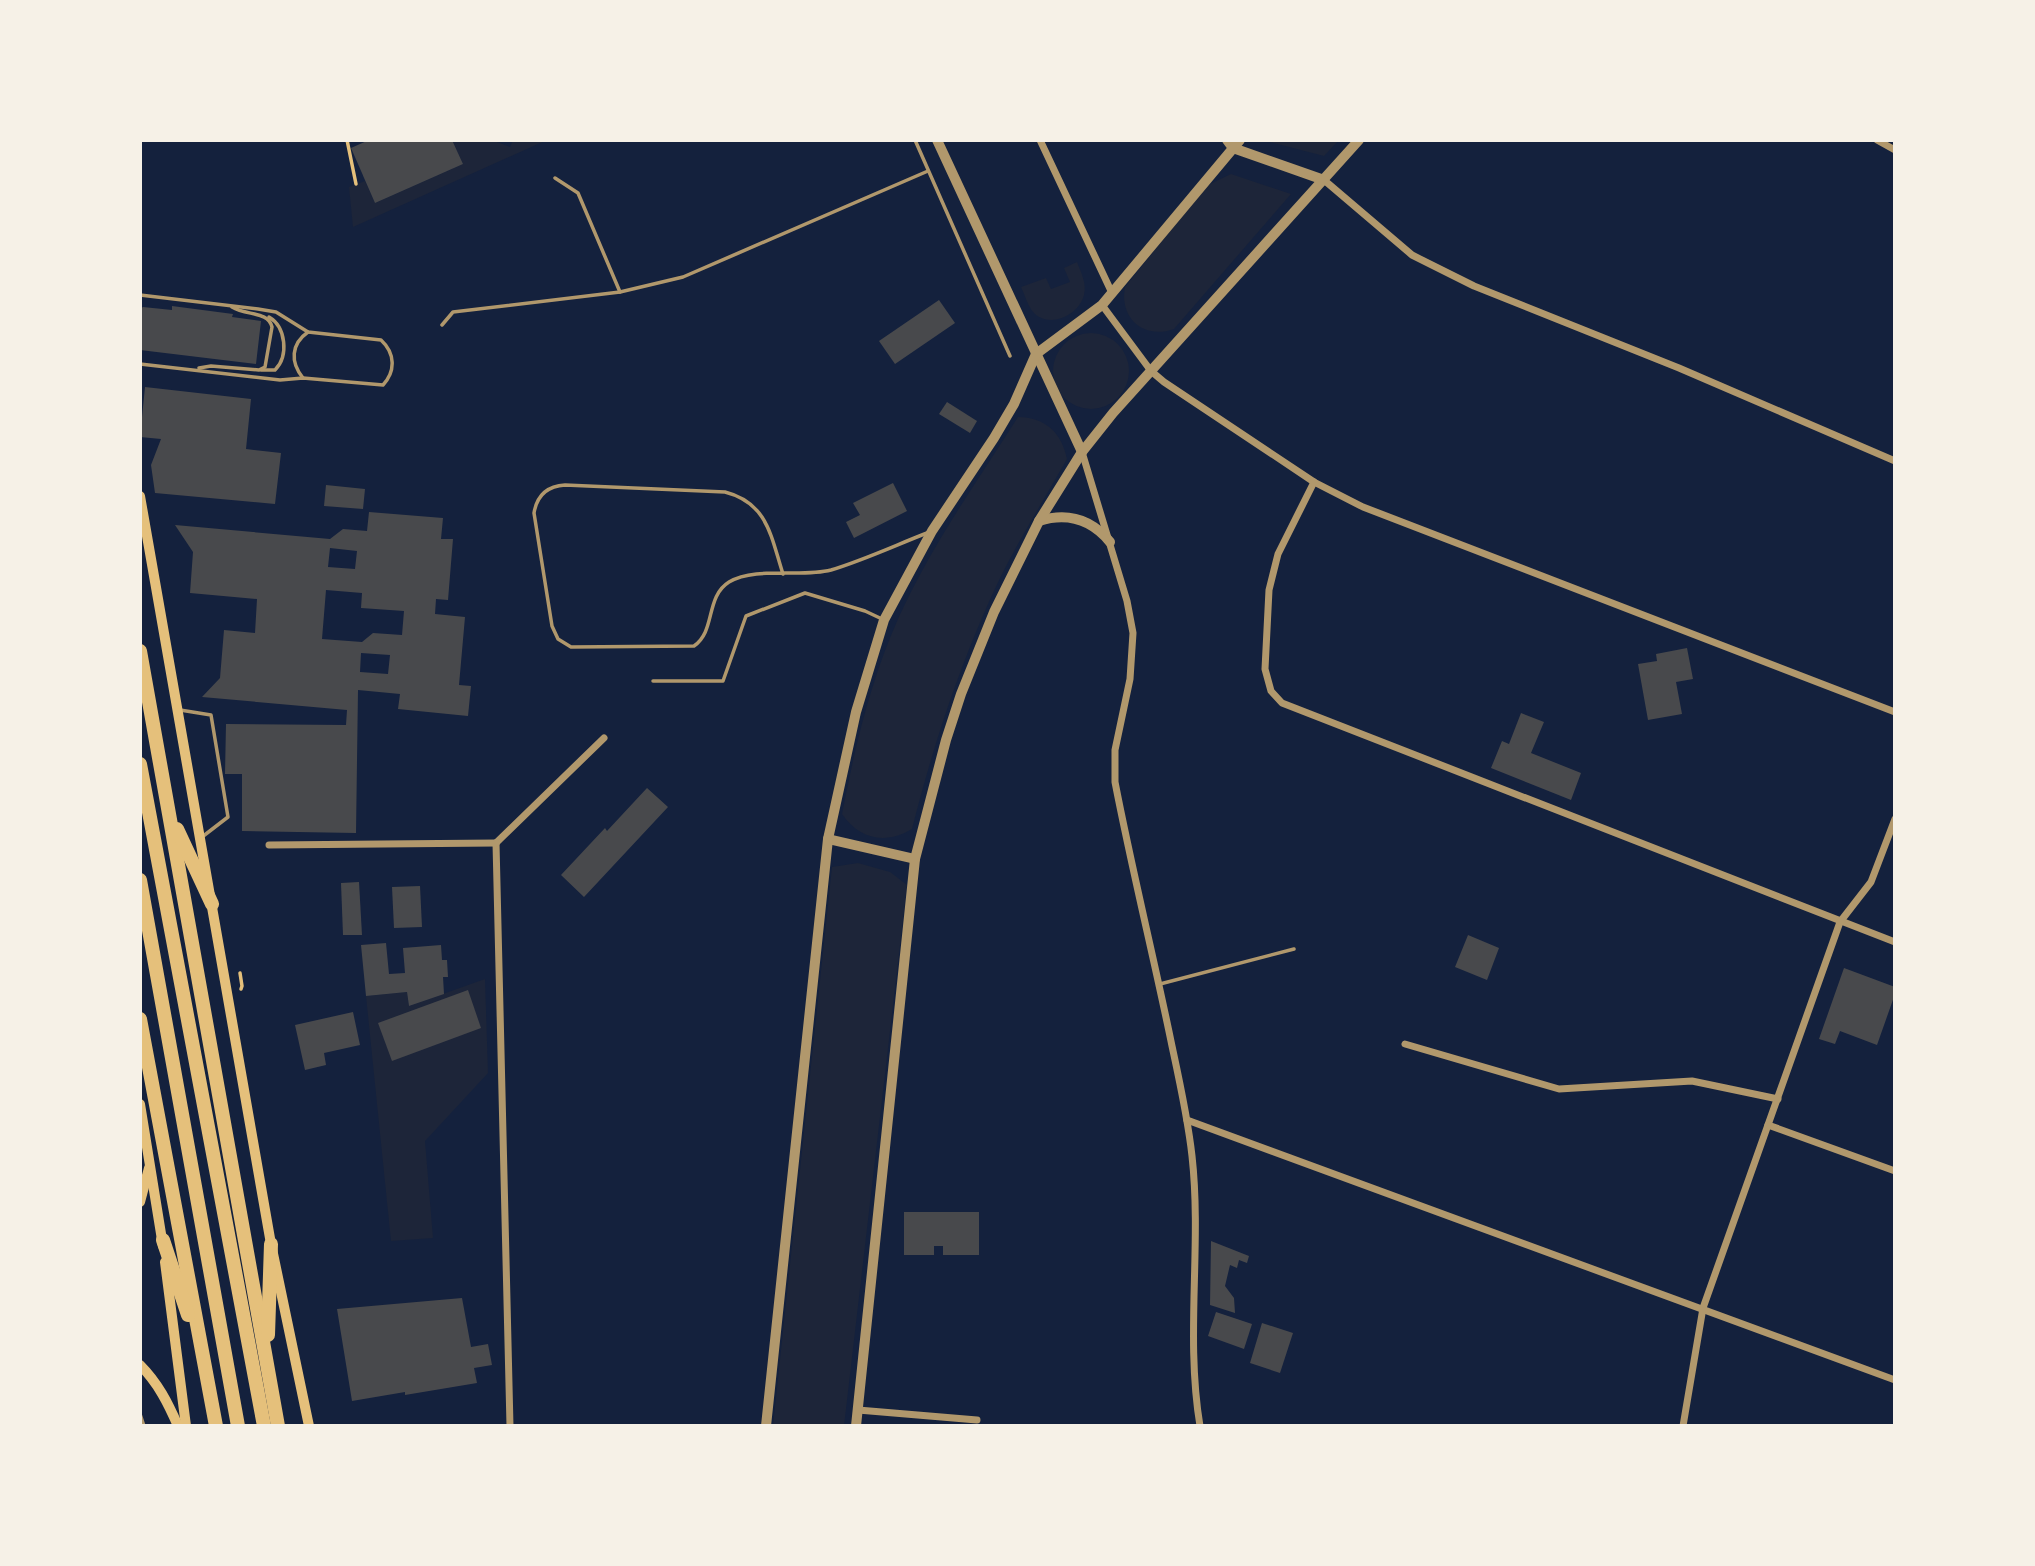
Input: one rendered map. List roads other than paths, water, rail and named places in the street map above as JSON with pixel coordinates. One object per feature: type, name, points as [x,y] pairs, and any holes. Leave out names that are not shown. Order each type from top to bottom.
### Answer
[{"type":"highway","points":[[140,651],[278,1426]]},
{"type":"highway","points":[[140,764],[264,1426]]},
{"type":"highway","points":[[168,810],[212,904]]},
{"type":"highway","points":[[140,880],[238,1426]]},
{"type":"highway","points":[[140,1019],[216,1426]]},
{"type":"highway","points":[[163,1240],[205,1368]]},
{"type":"highway","points":[[267,1364],[271,1244]]},
{"type":"main road","points":[[140,496],[271,1244],[309,1426]]},
{"type":"main road","points":[[140,1104],[163,1240],[186,1426]]},
{"type":"main road","points":[[140,1202],[150,1162]]},
{"type":"main road","points":[[140,1364],[154,1378],[178,1426]]},
{"type":"street","points":[[937,140],[1082,452],[1131,617],[1133,649],[1130,679],[1115,750],[1115,782],[1187,1120],[1195,1202],[1193,1362],[1200,1426]]},
{"type":"street","points":[[1040,140],[1112,293]]},
{"type":"street","points":[[856,1426],[915,859],[961,694],[994,612],[1040,521],[1082,452],[1112,413],[1359,140]]},
{"type":"street","points":[[1877,140],[1895,150]]},
{"type":"street","points":[[766,1426],[828,839],[856,712],[884,620],[932,531],[994,438],[1036,354],[1102,305],[1233,143],[1324,180],[1412,255],[1461,280],[1895,461]]},
{"type":"street","points":[[1102,305],[1151,371],[1164,382],[1314,482],[1375,512],[1895,712]]},
{"type":"street","points":[[1314,482],[1278,554],[1269,590],[1265,669],[1271,691],[1282,703],[1895,942]]},
{"type":"street","points":[[1040,521],[1060,516],[1082,520],[1102,532],[1110,542]]},
{"type":"street","points":[[269,845],[496,843],[604,738]]},
{"type":"street","points":[[1683,1426],[1703,1308],[1840,922],[1871,882],[1895,820]]},
{"type":"street","points":[[828,839],[915,859]]},
{"type":"street","points":[[496,843],[510,1426]]},
{"type":"street","points":[[1405,1044],[1559,1089],[1692,1081],[1778,1099]]},
{"type":"street","points":[[1187,1120],[1895,1380]]},
{"type":"street","points":[[1768,1125],[1895,1171]]},
{"type":"street","points":[[858,1410],[977,1420]]},
{"type":"lane","points":[[915,140],[1010,356]]},
{"type":"lane","points":[[442,325],[453,312],[620,292],[684,277],[929,171]]},
{"type":"lane","points":[[555,178],[578,193],[620,292]]},
{"type":"lane","points":[[140,295],[276,312],[308,332],[381,340],[390,350],[393,363],[383,385],[303,377],[281,380],[140,364]]},
{"type":"lane","points":[[193,370],[211,366],[272,371],[278,368],[284,333],[274,320],[266,316],[242,313],[229,305]]},
{"type":"lane","points":[[259,370],[266,365],[272,327],[266,316]]},
{"type":"lane","points":[[303,377],[294,362],[294,354],[298,341],[308,332]]},
{"type":"lane","points":[[783,574],[765,520],[751,504],[725,492],[565,485],[545,491],[536,505],[534,513],[552,626],[558,639],[571,647],[694,646],[702,639],[713,600],[725,585],[741,577],[783,574],[829,570],[932,531]]},
{"type":"lane","points":[[653,681],[723,681],[746,616],[805,593],[865,611],[884,620]]},
{"type":"lane","points":[[178,710],[211,715],[228,817],[201,838]]},
{"type":"lane","points":[[1160,985],[1294,949]]},
{"type":"lane","points":[[140,1414],[144,1426]]}]
